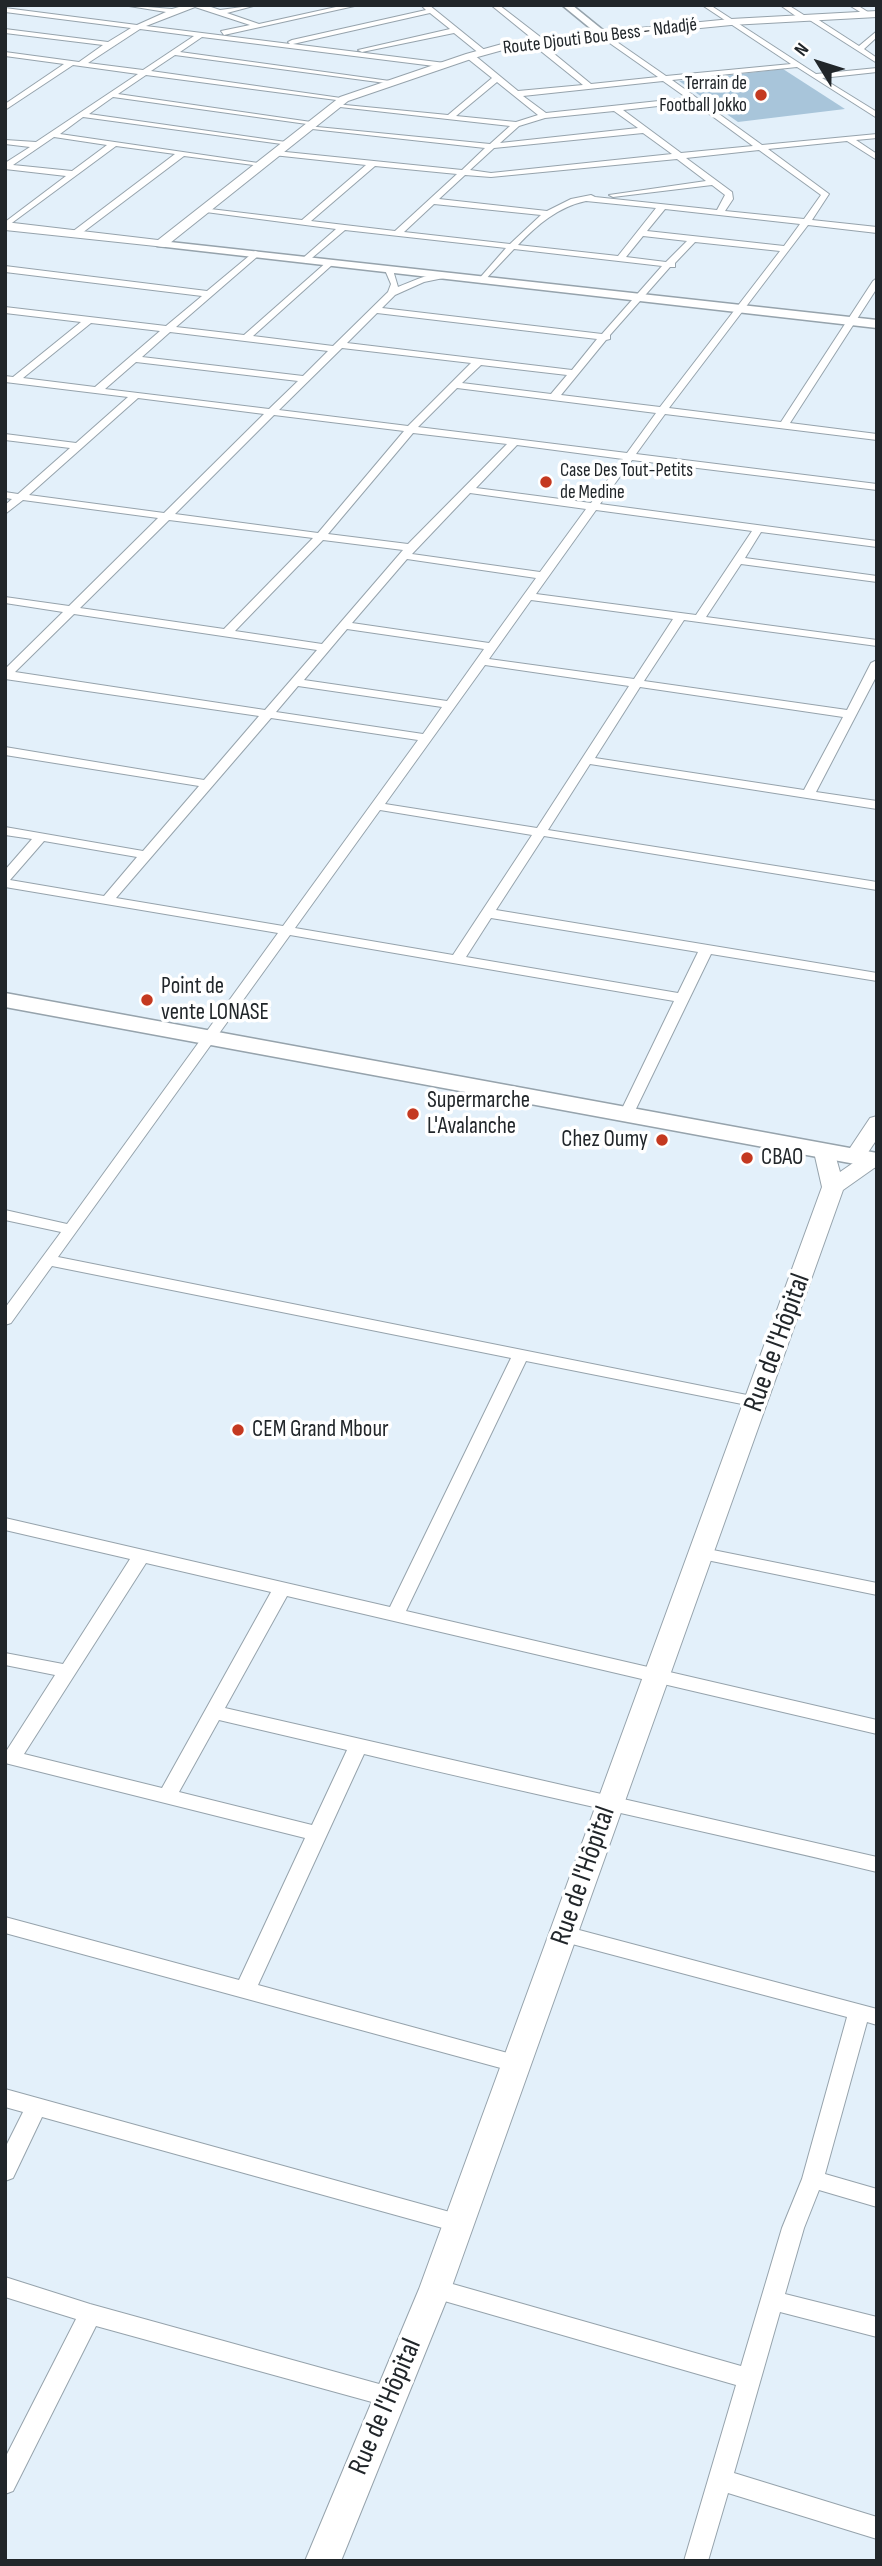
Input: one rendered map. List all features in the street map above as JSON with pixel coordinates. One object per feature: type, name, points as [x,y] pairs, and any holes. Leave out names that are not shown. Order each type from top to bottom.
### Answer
[{"type":"highway","points":[[5,1000],[867,1160]]},
{"type":"main road","name":"Route Djouti Bou Bess - Ndadjé","points":[[161,244],[340,103],[442,65],[483,52],[538,42],[731,22],[872,14]]},
{"type":"main road","points":[[7,228],[161,244]]},
{"type":"main road","points":[[825,1152],[833,1187],[867,1160],[877,1122]]},
{"type":"main road","name":"Rue de l'Hôpital","points":[[323,2561],[435,2290],[457,2223],[519,2064],[609,1805],[703,1554],[833,1187]]},
{"type":"street","points":[[126,5],[172,11]]},
{"type":"street","points":[[81,64],[135,27],[172,11],[195,5],[258,26]]},
{"type":"street","points":[[220,12],[254,5]]},
{"type":"street","points":[[210,36],[356,5]]},
{"type":"street","points":[[424,5],[483,52]]},
{"type":"street","points":[[494,5],[589,86]]},
{"type":"street","points":[[5,1320],[663,410],[808,223],[825,194],[566,5]]},
{"type":"street","points":[[705,5],[877,116]]},
{"type":"street","points":[[783,5],[877,61]]},
{"type":"street","points":[[852,5],[872,14]]},
{"type":"street","points":[[5,10],[442,65]]},
{"type":"street","points":[[279,45],[432,11]]},
{"type":"street","points":[[348,53],[456,30]]},
{"type":"street","points":[[5,31],[109,44]]},
{"type":"street","points":[[863,52],[877,33]]},
{"type":"street","points":[[6,167],[200,35]]},
{"type":"street","points":[[863,52],[877,55]]},
{"type":"street","points":[[174,53],[393,82]]},
{"type":"street","points":[[8,56],[145,73],[340,103],[516,124],[544,116],[694,100]]},
{"type":"street","points":[[470,56],[544,116]]},
{"type":"street","points":[[5,108],[71,63]]},
{"type":"street","points":[[516,94],[798,65]]},
{"type":"street","points":[[816,76],[877,70]]},
{"type":"street","points":[[450,117],[498,77]]},
{"type":"street","points":[[113,94],[311,125],[491,145],[646,130]]},
{"type":"street","points":[[617,108],[730,197],[719,213]]},
{"type":"street","points":[[83,115],[289,143]]},
{"type":"street","points":[[397,233],[516,124]]},
{"type":"street","points":[[53,135],[261,164]]},
{"type":"street","points":[[276,153],[502,175],[877,136]]},
{"type":"street","points":[[849,139],[877,158]]},
{"type":"street","points":[[5,142],[38,145]]},
{"type":"street","points":[[7,228],[115,144]]},
{"type":"street","points":[[75,234],[182,153]]},
{"type":"street","points":[[304,223],[373,163]]},
{"type":"street","points":[[6,167],[74,174]]},
{"type":"street","points":[[482,280],[546,212],[562,204],[584,198],[714,182]]},
{"type":"street","points":[[584,198],[877,230]]},
{"type":"street","points":[[431,201],[546,212]]},
{"type":"street","points":[[620,259],[662,206]]},
{"type":"street","points":[[202,211],[671,265]]},
{"type":"street","points":[[306,260],[343,227]]},
{"type":"street","points":[[641,233],[787,249]]},
{"type":"street","points":[[554,397],[637,298],[693,239]]},
{"type":"street","points":[[161,244],[877,324]]},
{"type":"street","points":[[98,390],[255,254]]},
{"type":"street","points":[[246,338],[329,263]]},
{"type":"street","points":[[5,269],[210,293]]},
{"type":"street","points":[[6,675],[376,310],[392,293],[395,284],[389,270]]},
{"type":"street","points":[[392,293],[422,281],[449,276]]},
{"type":"street","points":[[784,425],[877,281]]},
{"type":"street","points":[[376,310],[607,337]]},
{"type":"street","points":[[8,312],[575,373]]},
{"type":"street","points":[[10,379],[89,320]]},
{"type":"street","points":[[135,359],[306,380]]},
{"type":"street","points":[[227,632],[322,535],[411,429],[478,362]]},
{"type":"street","points":[[10,379],[877,487]]},
{"type":"street","points":[[456,385],[877,436]]},
{"type":"street","points":[[5,511],[136,395]]},
{"type":"street","points":[[5,436],[78,446]]},
{"type":"street","points":[[107,900],[408,552],[514,443]]},
{"type":"street","points":[[469,490],[877,544]]},
{"type":"street","points":[[5,495],[322,535],[544,576]]},
{"type":"street","points":[[699,619],[758,529]]},
{"type":"street","points":[[738,560],[877,579]]},
{"type":"street","points":[[529,596],[877,643]]},
{"type":"street","points":[[5,600],[326,648]]},
{"type":"street","points":[[457,960],[680,617]]},
{"type":"street","points":[[345,625],[492,647]]},
{"type":"street","points":[[482,661],[850,714]]},
{"type":"street","points":[[808,794],[877,663]]},
{"type":"street","points":[[6,675],[426,738]]},
{"type":"street","points":[[296,682],[450,705]]},
{"type":"street","points":[[5,751],[208,784]]},
{"type":"street","points":[[587,760],[877,805]]},
{"type":"street","points":[[377,806],[877,886]]},
{"type":"street","points":[[5,831],[146,855]]},
{"type":"street","points":[[5,878],[41,837]]},
{"type":"street","points":[[5,883],[682,998]]},
{"type":"street","points":[[488,913],[877,977]]},
{"type":"street","points":[[625,1115],[706,949]]},
{"type":"street","points":[[5,1216],[71,1229]]},
{"type":"street","points":[[48,1260],[757,1402]]},
{"type":"street","points":[[395,1615],[520,1356]]},
{"type":"street","points":[[5,1524],[877,1727]]},
{"type":"street","points":[[703,1554],[877,1589]]},
{"type":"street","points":[[141,1556],[8,1757],[317,1834]]},
{"type":"street","points":[[167,1797],[282,1588]]},
{"type":"street","points":[[5,1659],[66,1671]]},
{"type":"street","points":[[214,1712],[609,1805],[694,1821],[877,1866]]},
{"type":"street","points":[[245,1990],[358,1746]]},
{"type":"street","points":[[5,1926],[519,2064]]},
{"type":"street","points":[[564,1934],[868,2015],[813,2179],[793,2228],[774,2301],[718,2479],[696,2561]]},
{"type":"street","points":[[5,2098],[457,2223]]},
{"type":"street","points":[[5,2172],[36,2106]]},
{"type":"street","points":[[813,2179],[877,2198]]},
{"type":"street","points":[[5,2287],[90,2314],[390,2397]]},
{"type":"street","points":[[435,2290],[749,2378]]},
{"type":"street","points":[[774,2301],[877,2327]]},
{"type":"street","points":[[5,2483],[90,2314]]},
{"type":"street","points":[[718,2479],[877,2528]]},
{"type":"shaded area","name":"Terrain de Football Jokko","points":[[783,69],[845,109],[738,122],[679,81]]},
{"type":"place","name":"Terrain de Football Jokko","points":[[761,95]]},
{"type":"place","name":"Case Des Tout-Petits de Medine","points":[[546,482]]},
{"type":"place","name":"Point de vente LONASE","points":[[147,1000]]},
{"type":"place","name":"Supermarche L'Avalanche","points":[[413,1114]]},
{"type":"place","name":"Chez Oumy","points":[[662,1140]]},
{"type":"place","name":"CBAO","points":[[747,1158]]},
{"type":"place","name":"CEM Grand Mbour","points":[[238,1430]]}]
